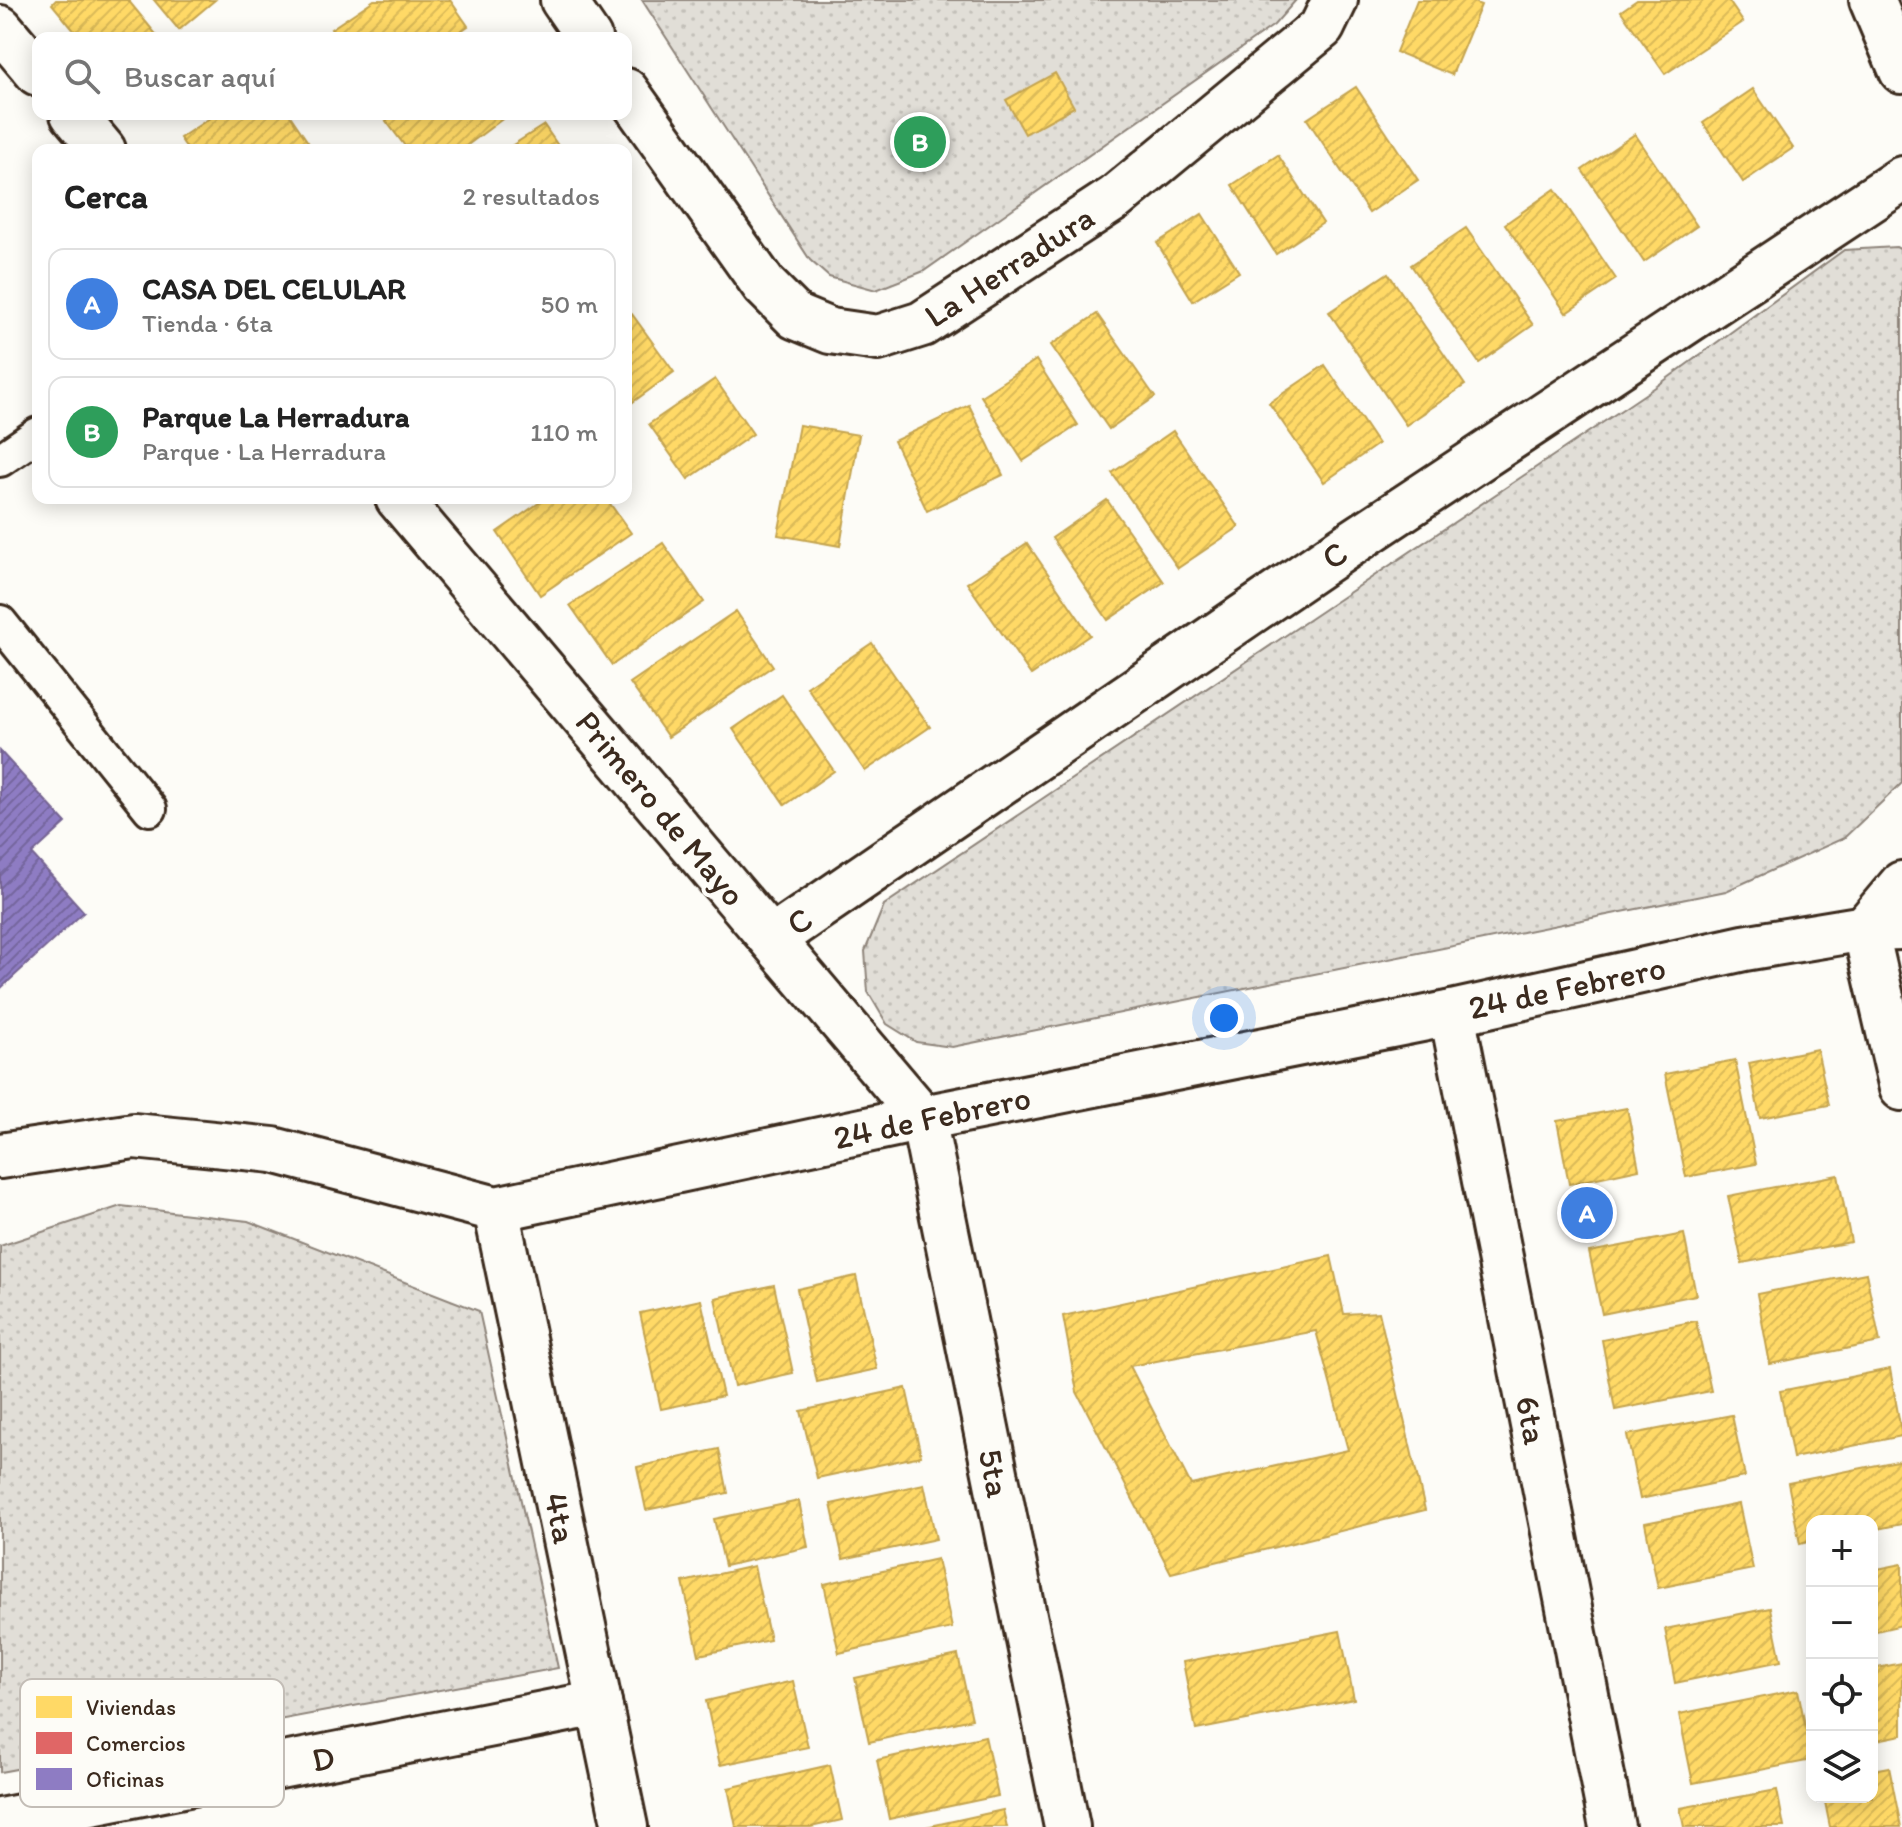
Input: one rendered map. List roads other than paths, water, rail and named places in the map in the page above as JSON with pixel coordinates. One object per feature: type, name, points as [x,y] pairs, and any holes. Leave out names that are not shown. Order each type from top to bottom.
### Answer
[{"type":"street","points":[[563,0],[585,32]]},
{"type":"street","name":"La Herradura","points":[[632,99],[764,285],[796,317],[830,331],[878,338],[922,324],[1115,198],[1322,27],[1335,0]]},
{"type":"street","points":[[1872,0],[1902,71]]},
{"type":"street","points":[[0,28],[32,66]]},
{"type":"street","points":[[78,120],[98,144]]},
{"type":"street","name":"C","points":[[772,939],[1331,557],[1902,179]]},
{"type":"street","name":"Primero de Mayo","points":[[403,504],[923,1118]]},
{"type":"street","points":[[1902,884],[1883,927],[1902,1088]]},
{"type":"street","name":"24 de Febrero","points":[[0,1156],[134,1136],[273,1150],[496,1209],[923,1118],[1452,1013],[1744,948],[1883,927]]},
{"type":"street","name":"6ta","points":[[1452,1013],[1612,1827]]},
{"type":"street","name":"5ta","points":[[923,1118],[1067,1827]]},
{"type":"street","name":"4ta","points":[[496,1209],[625,1827]]},
{"type":"street","name":"D","points":[[284,1765],[599,1703]]},
{"type":"street","name":"D","points":[[0,1821],[71,1807]]},
{"type":"lane","points":[[0,460],[32,438]]},
{"type":"lane","points":[[0,622],[150,809]]},
{"type":"place","name":"Parque La Herradura","points":[[920,142]]},
{"type":"place","name":"CASA DEL CELULAR","points":[[1587,1213]]}]
